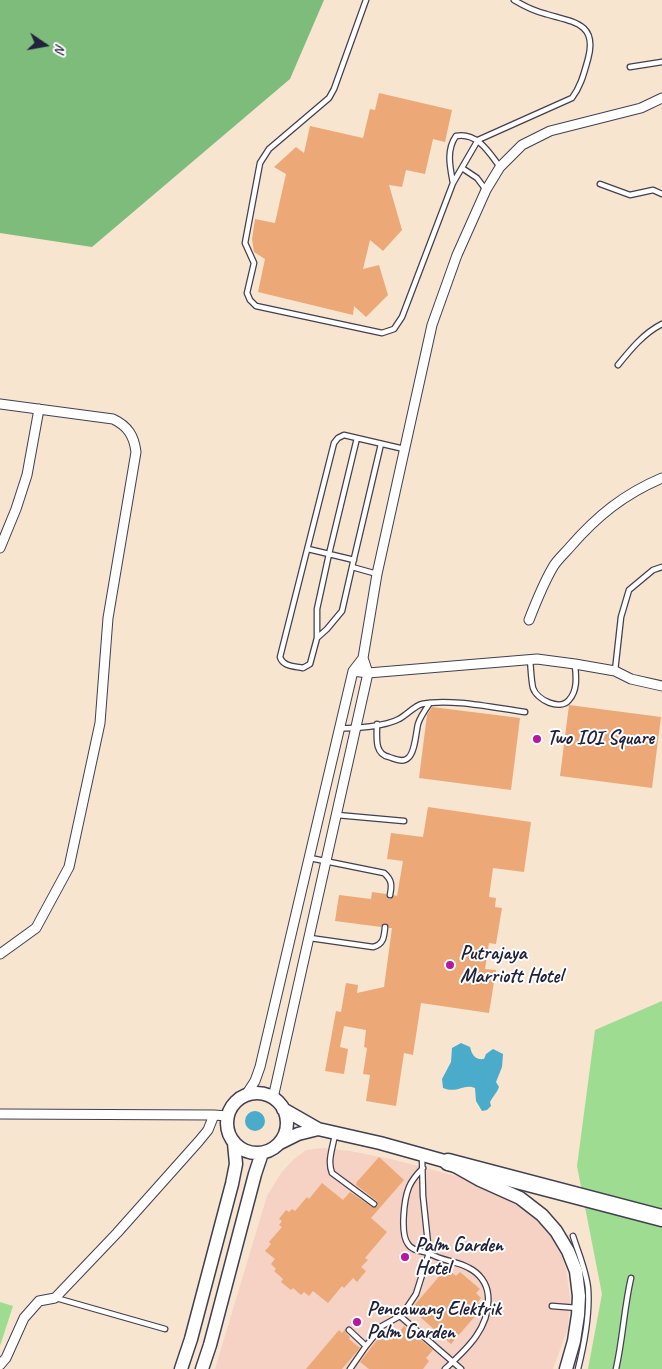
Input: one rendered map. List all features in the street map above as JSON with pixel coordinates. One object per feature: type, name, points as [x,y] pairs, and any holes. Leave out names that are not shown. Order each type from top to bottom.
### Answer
[{"type":"highway","points":[[448,1162],[662,1218]]},
{"type":"street","points":[[273,1098],[368,674],[363,658],[377,574],[404,449],[432,326],[457,255],[486,190],[500,167],[522,145],[550,131],[641,108],[662,98]]},
{"type":"street","points":[[0,404],[113,419],[123,424],[130,431],[135,442],[136,452],[108,618],[100,723],[70,867],[36,928],[0,954]]},
{"type":"street","points":[[0,548],[27,475],[39,409]]},
{"type":"street","points":[[529,620],[538,595],[554,566],[585,530],[612,506],[641,487],[662,478]]},
{"type":"street","points":[[246,1095],[255,1081],[260,1067],[353,671],[363,658]]},
{"type":"street","points":[[353,671],[368,674],[530,660],[575,664],[615,671],[631,679],[662,686]]},
{"type":"street","points":[[181,1369],[191,1340],[236,1164],[234,1143],[228,1131],[228,1116],[238,1100],[246,1095],[255,1093],[265,1094],[273,1098],[284,1109],[318,1129],[448,1162],[480,1180],[520,1198],[542,1215],[556,1231],[568,1251],[576,1271],[579,1296],[578,1308],[574,1341],[566,1369]]},
{"type":"street","points":[[280,1143],[286,1133],[287,1122],[284,1109]]},
{"type":"street","points":[[0,1114],[214,1114],[228,1116]]},
{"type":"street","points":[[0,1365],[6,1358],[24,1318],[39,1301],[54,1298],[117,1233],[208,1130],[214,1114]]},
{"type":"street","points":[[234,1143],[247,1152],[262,1153],[298,1134],[318,1129]]},
{"type":"street","points":[[202,1369],[262,1153]]},
{"type":"lane","points":[[366,0],[329,98],[269,149],[260,163],[245,243],[254,263],[247,293],[250,300],[256,306],[382,333],[394,329],[402,318],[452,183],[478,140],[572,98],[580,88],[591,48],[591,37],[587,30],[578,24],[526,7],[514,0]]},
{"type":"lane","points":[[630,67],[662,62]]},
{"type":"lane","points":[[452,183],[449,161],[452,141],[456,136],[464,135],[478,140],[500,167]]},
{"type":"lane","points":[[462,168],[477,178],[486,190]]},
{"type":"lane","points":[[600,184],[630,195],[653,190],[662,194]]},
{"type":"lane","points":[[618,365],[630,350],[652,329],[662,324]]},
{"type":"lane","points":[[357,438],[317,608],[316,638],[310,664],[303,668],[285,664],[280,657],[334,443],[344,435],[357,438],[381,444],[404,449]]},
{"type":"lane","points":[[316,638],[327,630],[342,611],[381,444]]},
{"type":"lane","points":[[308,549],[354,560]]},
{"type":"lane","points":[[615,671],[621,617],[629,590],[653,570],[662,567]]},
{"type":"lane","points":[[352,568],[377,574]]},
{"type":"lane","points":[[530,660],[534,688],[538,696],[557,705],[565,703],[571,698],[575,689],[575,664]]},
{"type":"lane","points":[[340,728],[356,729],[376,724],[386,724],[399,719],[420,704],[430,703],[444,702],[525,712]]},
{"type":"lane","points":[[376,724],[379,751],[383,756],[402,761],[408,759],[412,753],[418,723],[430,703]]},
{"type":"lane","points":[[337,815],[404,821]]},
{"type":"lane","points":[[310,858],[384,873],[390,878],[392,885],[390,895]]},
{"type":"lane","points":[[310,938],[373,947],[379,946],[383,940],[385,927]]},
{"type":"lane","points":[[336,1133],[330,1159],[332,1173],[374,1204]]},
{"type":"lane","points":[[350,1369],[382,1326],[400,1316],[416,1294],[429,1253],[421,1154]]},
{"type":"lane","points":[[423,1168],[408,1188],[404,1221],[404,1237],[408,1245],[414,1249],[469,1268],[484,1281],[488,1292],[488,1314],[483,1326],[469,1346],[445,1369]]},
{"type":"lane","points":[[573,1236],[588,1288],[582,1352],[578,1369]]},
{"type":"lane","points":[[616,1369],[625,1318],[625,1304],[631,1278]]},
{"type":"lane","points":[[54,1298],[165,1329]]},
{"type":"lane","points":[[552,1306],[578,1308]]},
{"type":"lane","points":[[400,1316],[461,1369]]},
{"type":"lane","points":[[349,1330],[366,1346]]},
{"type":"shaded area","name":"Palm Garden Hotel","points":[[323,1148],[395,1160],[464,1178],[491,1190],[526,1211],[543,1225],[557,1244],[566,1269],[570,1297],[568,1328],[553,1369],[215,1369],[267,1196],[281,1173],[293,1160],[306,1150]]},
{"type":"green space","points":[[0,0],[324,0],[290,79],[92,247],[0,233]]},
{"type":"green space","points":[[662,1001],[662,1369],[588,1369],[602,1294],[577,1166],[595,1030]]},
{"type":"green space","points":[[0,1302],[13,1306],[0,1346]]},
{"type":"water","points":[[461,1043],[470,1047],[473,1055],[478,1059],[484,1059],[486,1054],[493,1049],[503,1054],[502,1067],[496,1082],[499,1087],[490,1102],[491,1106],[487,1110],[482,1111],[476,1101],[475,1088],[467,1087],[448,1090],[443,1088],[442,1079],[451,1062],[452,1048]]},
{"type":"water","points":[[255,1111],[262,1114],[265,1121],[262,1128],[255,1131],[248,1128],[245,1121],[248,1114]]},
{"type":"building","points":[[379,93],[452,110],[445,142],[433,139],[425,174],[406,170],[402,187],[389,185],[402,230],[383,251],[370,240],[363,269],[379,265],[388,295],[366,317],[354,306],[353,315],[258,292],[265,259],[254,252],[252,239],[255,219],[275,223],[286,174],[274,167],[296,147],[304,153],[310,126],[363,138],[370,109],[375,110]]},
{"type":"building","points":[[569,705],[661,717],[652,788],[560,776]]},
{"type":"building","points":[[432,707],[520,718],[511,790],[419,778],[427,715]]},
{"type":"building","points":[[428,807],[531,822],[524,872],[493,868],[489,897],[496,898],[495,907],[502,908],[496,944],[489,943],[485,969],[496,970],[489,1013],[421,1003],[413,1055],[404,1053],[396,1106],[366,1101],[370,1075],[363,1074],[367,1048],[364,1047],[366,1030],[344,1026],[340,1047],[348,1049],[344,1074],[325,1071],[336,1011],[341,1012],[346,983],[358,985],[357,993],[384,987],[392,928],[389,928],[386,923],[381,927],[335,921],[339,895],[371,899],[372,892],[386,894],[387,898],[390,899],[394,895],[397,896],[403,861],[387,859],[391,833],[423,837]]},
{"type":"building","points":[[379,1157],[404,1180],[371,1218],[387,1232],[365,1258],[368,1260],[361,1267],[366,1271],[357,1282],[353,1278],[344,1288],[342,1286],[328,1303],[313,1291],[309,1296],[304,1292],[301,1295],[293,1288],[291,1290],[281,1282],[283,1279],[274,1271],[276,1269],[271,1264],[275,1259],[265,1251],[271,1244],[269,1242],[282,1227],[279,1225],[282,1221],[279,1219],[286,1210],[289,1212],[292,1209],[295,1211],[307,1197],[309,1199],[322,1183],[343,1200],[350,1192],[372,1207],[376,1207],[378,1205],[377,1201],[356,1185],[356,1183]]},
{"type":"building","points":[[450,1271],[456,1276],[460,1272],[480,1289],[476,1293],[481,1298],[478,1302],[483,1307],[451,1344],[411,1309],[443,1272],[447,1275]]},
{"type":"building","points":[[404,1326],[433,1350],[426,1358],[429,1361],[423,1369],[369,1369],[360,1362],[380,1336],[386,1341],[394,1332],[397,1335]]},
{"type":"building","points":[[345,1329],[350,1337],[349,1339],[360,1348],[342,1369],[306,1369],[339,1330],[342,1333]]},
{"type":"place","name":"Two IOI Square","points":[[537,739]]},
{"type":"place","name":"Putrajaya Marriott Hotel","points":[[450,965]]},
{"type":"place","name":"Palm Garden Hotel","points":[[405,1257]]},
{"type":"place","name":"Pencawang Elektrik Palm Garden","points":[[357,1322]]}]
